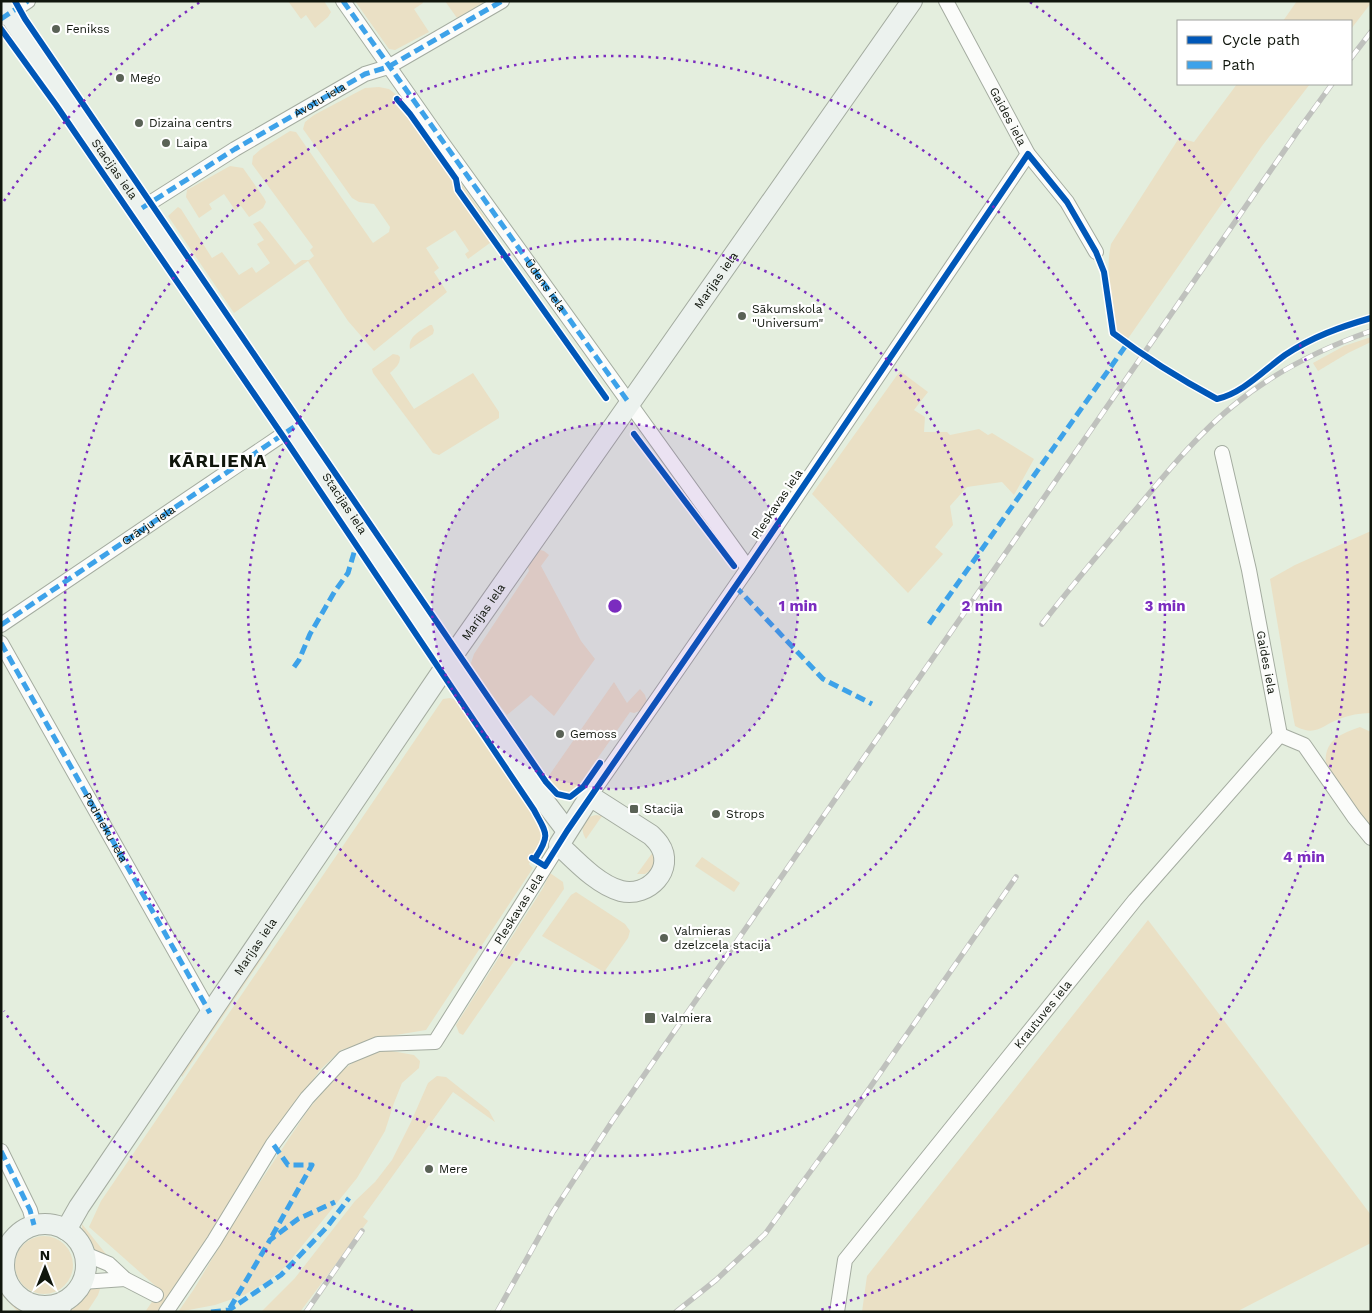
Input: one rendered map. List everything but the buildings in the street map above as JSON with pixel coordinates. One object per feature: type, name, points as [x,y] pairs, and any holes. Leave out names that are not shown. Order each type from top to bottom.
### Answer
[{"type":"street","points":[[4,12],[28,1]]},
{"type":"street","name":"Ūdens iela","points":[[343,1],[388,67],[748,568]]},
{"type":"street","name":"Avotu iela","points":[[142,208],[235,149],[365,74],[388,67],[502,1]]},
{"type":"street","name":"Marijas iela","points":[[66,1230],[84,1199],[450,662],[629,403],[912,1]]},
{"type":"street","name":"Gaides iela","points":[[946,1],[1028,154],[1066,202],[1096,252]]},
{"type":"street","name":"Stacijas iela","points":[[4,12],[294,427],[526,776],[563,838],[584,868],[611,887],[623,891],[647,888],[657,881],[664,862],[660,844],[651,835],[590,796]]},
{"type":"street","name":"Pleskavas iela","points":[[166,1312],[274,1144],[307,1098],[344,1058],[378,1044],[435,1042],[590,796],[748,568],[1028,154]]},
{"type":"street","name":"Grāvju iela","points":[[1,625],[294,427]]},
{"type":"street","name":"Gaides iela","points":[[1222,453],[1250,570],[1280,735]]},
{"type":"street","name":"Podnieku iela","points":[[1,643],[210,1013]]},
{"type":"street","points":[[1280,735],[1304,745],[1354,817],[1371,838]]},
{"type":"street","name":"Krautuves iela","points":[[837,1312],[845,1260],[1135,900],[1280,735]]},
{"type":"street","points":[[1,1151],[30,1210],[34,1226]]},
{"type":"street","points":[[55,1225],[66,1230],[77,1239],[85,1254],[86,1264],[82,1282],[78,1290],[64,1306],[56,1304],[38,1308],[14,1291],[3,1271],[7,1241],[20,1232],[34,1226],[55,1225]]},
{"type":"street","points":[[85,1254],[109,1264],[125,1279],[156,1295]]},
{"type":"street","points":[[82,1282],[125,1279]]},
{"type":"shaded area","points":[[288,1],[324,1],[331,12],[315,28],[306,15],[301,19]]},
{"type":"shaded area","points":[[355,1],[422,1],[423,3],[414,9],[429,32],[395,50],[389,49]]},
{"type":"shaded area","points":[[445,1],[486,1],[457,18]]},
{"type":"shaded area","points":[[1297,1],[1371,1],[1352,28],[1352,20],[1284,20]]},
{"type":"shaded area","points":[[1236,85],[1309,85],[1262,146],[1127,340],[1115,329],[1109,276],[1111,244],[1179,138],[1194,142]]},
{"type":"shaded area","points":[[379,87],[389,89],[402,99],[495,232],[494,240],[468,259],[465,254],[469,251],[455,230],[426,248],[439,268],[434,272],[447,292],[374,351],[348,321],[308,261],[234,313],[168,216],[178,207],[181,209],[212,258],[222,252],[239,275],[252,267],[256,273],[270,263],[257,244],[264,240],[253,224],[260,221],[295,265],[302,260],[309,260],[314,256],[310,250],[313,247],[252,164],[253,156],[261,149],[290,131],[296,132],[373,243],[389,232],[390,227],[374,204],[359,202],[352,198],[303,129],[305,122],[314,115],[365,88]]},
{"type":"shaded area","points":[[230,166],[243,168],[266,202],[263,208],[249,217],[241,206],[235,210],[224,194],[209,204],[212,209],[199,218],[186,197],[187,190]]},
{"type":"shaded area","points":[[432,325],[434,330],[433,334],[410,349],[413,337]]},
{"type":"shaded area","points":[[1371,337],[1371,342],[1318,371],[1313,363],[1344,346]]},
{"type":"shaded area","points":[[393,354],[398,355],[400,360],[390,373],[414,409],[473,373],[499,412],[499,418],[439,455],[433,453],[373,373],[372,369]]},
{"type":"shaded area","points":[[900,371],[928,392],[914,410],[925,417],[924,432],[947,432],[950,435],[979,429],[988,435],[992,433],[1034,459],[1014,495],[1002,482],[967,487],[950,506],[953,525],[935,547],[943,554],[908,593],[812,494]]},
{"type":"shaded area","points":[[1371,531],[1371,713],[1347,716],[1318,729],[1308,731],[1295,726],[1270,579],[1295,565]]},
{"type":"shaded area","points":[[537,549],[549,555],[541,566],[581,641],[595,659],[554,716],[531,695],[507,715],[470,666],[474,654],[529,571],[526,560]]},
{"type":"shaded area","points":[[614,682],[627,703],[640,689],[645,695],[647,702],[642,710],[634,713],[630,712],[572,793],[558,790],[548,777]]},
{"type":"shaded area","points":[[443,699],[457,700],[540,826],[540,841],[529,864],[533,868],[426,1030],[390,1036],[341,1050],[320,1070],[275,1134],[173,1296],[161,1312],[145,1312],[160,1290],[89,1227],[101,1201]]},
{"type":"shaded area","points":[[1360,727],[1371,732],[1371,828],[1326,765],[1327,750],[1330,744],[1340,736]]},
{"type":"shaded area","points":[[596,815],[602,816],[586,839],[583,831],[585,821]]},
{"type":"shaded area","points":[[653,852],[655,857],[652,869],[645,874],[637,874]]},
{"type":"shaded area","points":[[702,857],[740,883],[734,892],[695,866]]},
{"type":"shaded area","points":[[550,873],[563,882],[564,889],[463,1035],[459,1033],[456,1025],[543,888]]},
{"type":"shaded area","points":[[576,892],[625,924],[630,931],[628,938],[604,972],[542,936],[571,895]]},
{"type":"shaded area","points":[[1148,920],[1371,1215],[1371,1243],[1236,1312],[862,1312],[867,1276]]},
{"type":"shaded area","points":[[269,943],[271,945],[182,1077],[180,1072]]},
{"type":"shaded area","points":[[386,1050],[414,1055],[420,1061],[419,1068],[402,1083],[385,1131],[357,1178],[285,1267],[268,1281],[244,1295],[215,1305],[178,1312],[240,1212],[308,1110],[338,1073],[360,1058]]},
{"type":"shaded area","points":[[437,1076],[446,1077],[489,1111],[495,1122],[453,1092],[363,1217],[368,1221],[300,1312],[261,1312],[295,1278],[355,1201],[375,1182],[392,1160],[428,1083]]},
{"type":"shaded area","points":[[82,1224],[106,1254],[105,1258],[94,1252],[85,1241]]},
{"type":"shaded area","points":[[38,1236],[50,1236],[65,1244],[73,1259],[73,1271],[65,1286],[50,1294],[38,1294],[23,1286],[15,1271],[15,1259],[23,1244]]},
{"type":"shaded area","points":[[1,1282],[14,1299],[30,1312],[18,1312],[1,1294]]},
{"type":"shaded area","points":[[101,1286],[98,1295],[87,1312],[70,1312],[82,1294]]},
{"type":"railway","points":[[1352,57],[1371,32]]},
{"type":"railway","points":[[497,1312],[553,1212],[613,1120],[1331,85]]},
{"type":"railway","points":[[1042,624],[1172,467],[1221,416],[1249,393],[1282,372],[1317,353],[1371,331]]},
{"type":"railway","points":[[676,1312],[716,1280],[765,1234],[837,1135],[1016,877]]},
{"type":"railway","points":[[306,1312],[362,1231]]},
{"type":"marked path","points":[[1,19],[28,1]]},
{"type":"marked path","points":[[343,1],[629,403]]},
{"type":"marked path","points":[[142,208],[235,149],[365,74],[388,67],[502,1]]},
{"type":"marked path","points":[[929,624],[1127,344]]},
{"type":"marked path","points":[[1,625],[294,427]]},
{"type":"marked path","points":[[294,667],[310,634],[335,591],[348,573],[356,546]]},
{"type":"marked path","points":[[735,586],[823,679],[872,704]]},
{"type":"marked path","points":[[1,643],[210,1013]]},
{"type":"marked path","points":[[272,1236],[312,1165],[288,1165],[273,1144]]},
{"type":"marked path","points":[[1,1151],[30,1210],[34,1225]]},
{"type":"marked path","points":[[211,1312],[229,1310],[281,1275],[327,1227],[349,1198]]},
{"type":"marked path","points":[[230,1308],[270,1240],[298,1219],[335,1202]]},
{"type":"cycle path","points":[[15,1],[25,19],[546,782],[557,794],[570,797],[584,786],[600,763]]},
{"type":"cycle path","points":[[1,29],[56,105],[289,445],[534,810],[545,834],[544,843],[536,857]]},
{"type":"cycle path","points":[[397,99],[410,114],[456,179],[458,190],[606,398]]},
{"type":"cycle path","points":[[532,858],[545,866],[1028,154],[1067,202],[1096,252],[1104,272],[1113,333],[1164,368],[1217,399],[1236,392],[1285,355],[1305,343],[1337,329],[1371,318]]},
{"type":"cycle path","points":[[634,434],[734,566]]},
{"type":"place","name":"Fenikss","points":[[56,29]]},
{"type":"place","name":"Mego","points":[[120,78]]},
{"type":"place","name":"Dizaina centrs","points":[[139,123]]},
{"type":"place","name":"Laipa","points":[[166,143]]},
{"type":"place","name":"Sākumskola \"Universum\"","points":[[742,316]]},
{"type":"place","name":"Gemoss","points":[[560,734]]},
{"type":"place","name":"Stacija","points":[[634,809]]},
{"type":"place","name":"Strops","points":[[716,814]]},
{"type":"place","name":"Valmieras dzelzceļa stacija","points":[[664,938]]},
{"type":"place","name":"Valmiera","points":[[650,1018]]},
{"type":"place","name":"Mere","points":[[429,1169]]},
{"type":"district","name":"KĀRLIENA","points":[[218,460]]}]
